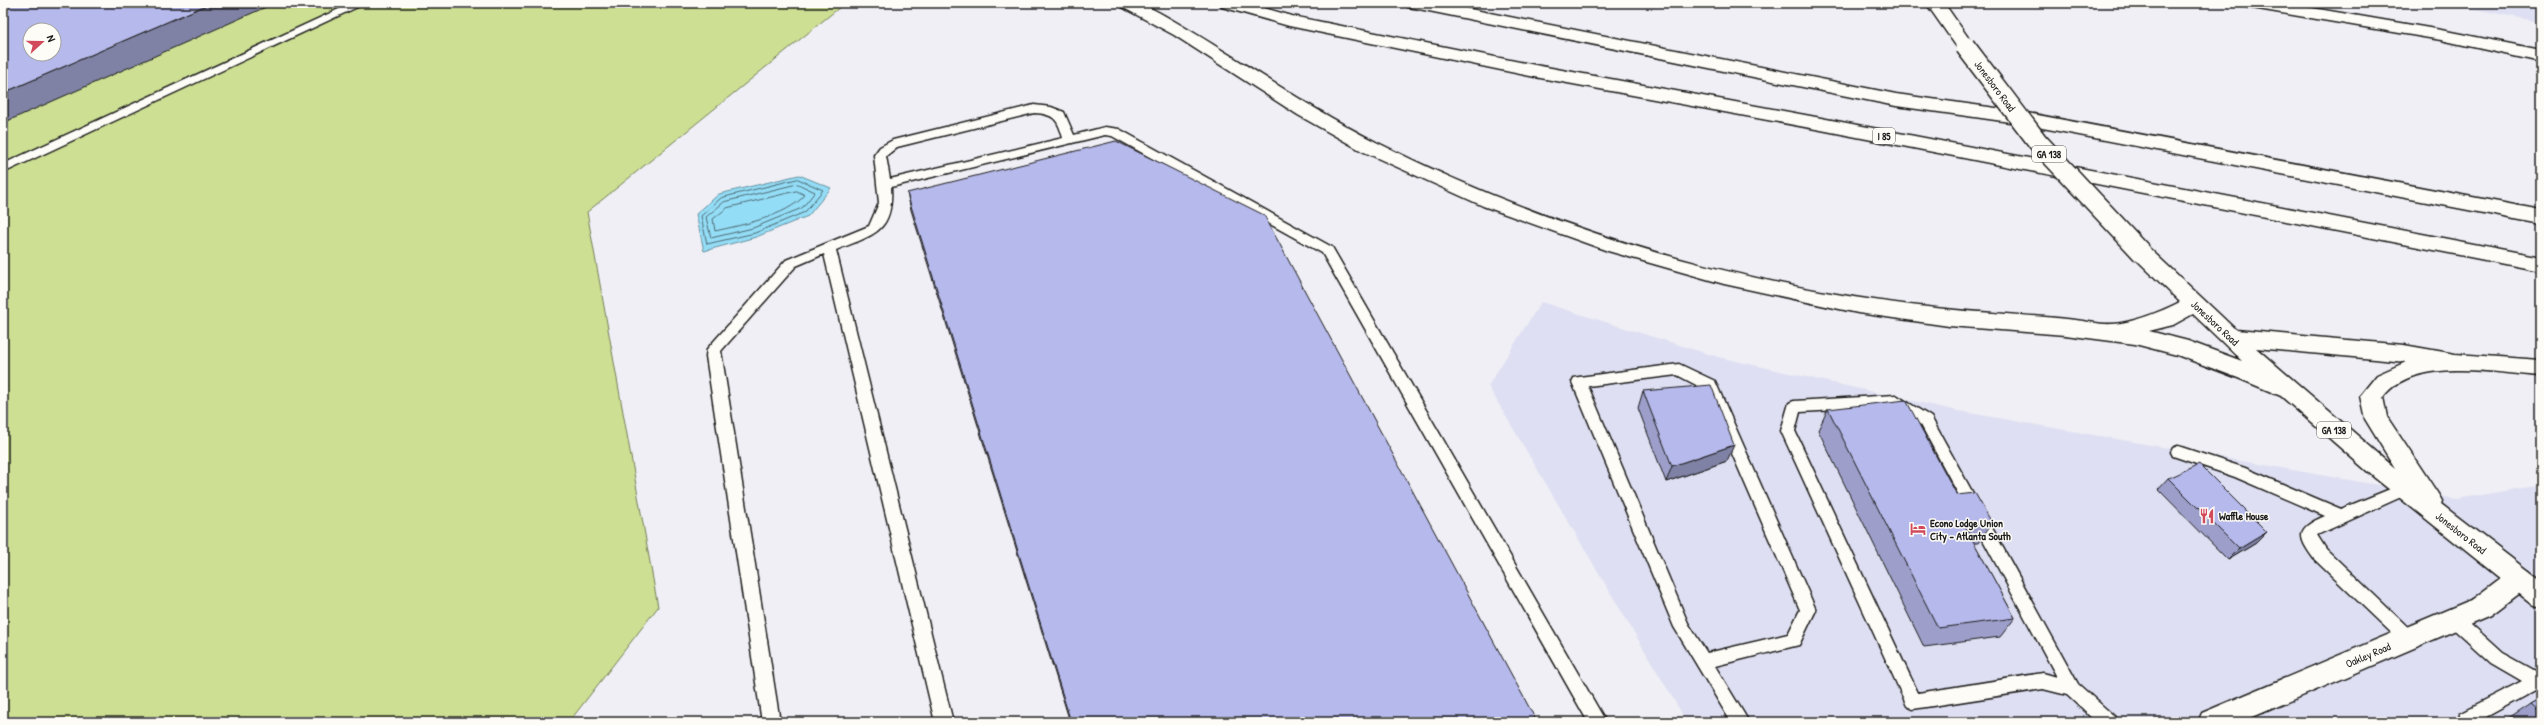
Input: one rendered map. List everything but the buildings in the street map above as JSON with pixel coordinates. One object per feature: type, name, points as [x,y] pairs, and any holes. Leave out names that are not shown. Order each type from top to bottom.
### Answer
[{"type":"main road","points":[[1128,3],[1330,126],[1427,175],[1519,213],[1659,259],[1790,292],[1926,315],[2113,332],[2158,341],[2228,363],[2288,390]]},
{"type":"main road","name":"I 85","points":[[1228,3],[1289,21],[1535,71],[1814,122],[2541,264]]},
{"type":"main road","points":[[1414,3],[1896,100],[2017,117],[2541,217]]},
{"type":"main road","name":"Jonesboro Road","points":[[1935,3],[1965,46],[2038,142],[2142,253],[2194,304],[2288,390],[2405,489],[2541,596]]},
{"type":"main road","points":[[2252,3],[2441,35],[2541,56]]},
{"type":"main road","points":[[2113,332],[2142,327],[2165,319],[2194,304]]},
{"type":"main road","points":[[2228,336],[2404,353],[2455,362],[2541,368]]},
{"type":"main road","points":[[2442,519],[2376,419],[2371,396],[2386,378],[2400,371],[2455,362]]},
{"type":"main road","name":"Oakley Road","points":[[2211,722],[2482,607],[2519,579]]},
{"type":"lane","points":[[3,169],[361,3]]},
{"type":"lane","points":[[770,722],[713,356],[714,349],[791,262],[874,229],[883,218],[886,206],[885,184],[880,155],[884,150],[893,144],[1034,109],[1053,110],[1063,118],[1070,140]]},
{"type":"lane","points":[[885,184],[1105,131],[1115,132],[1327,250],[1597,722]]},
{"type":"lane","points":[[828,246],[944,722]]},
{"type":"lane","points":[[1702,660],[1793,640],[1808,610],[1710,385],[1679,369],[1579,382],[1682,627],[1702,660],[1740,722]]},
{"type":"lane","points":[[2072,689],[2043,681],[1913,701],[1788,431],[1794,407],[1896,401],[1926,421],[2072,689],[2108,722]]},
{"type":"lane","points":[[2178,452],[2240,472],[2340,516]]},
{"type":"lane","points":[[2405,489],[2340,516],[2309,532],[2310,541],[2408,638]]},
{"type":"lane","points":[[2454,619],[2497,658],[2539,682]]},
{"type":"lane","points":[[2468,722],[2466,720],[2539,682]]},
{"type":"shaded area","points":[[2444,3],[2541,3],[2541,23],[2525,19]]},
{"type":"shaded area","points":[[1541,302],[1718,357],[1958,411],[2457,499],[2541,485],[2541,722],[1687,722],[1488,386]]},
{"type":"green space","points":[[3,3],[845,3],[587,212],[658,607],[569,722],[3,722]]},
{"type":"water","points":[[799,175],[831,188],[808,216],[756,237],[704,251],[696,214],[719,194]]},
{"type":"place","name":"Waffle House","points":[[2207,516]]},
{"type":"place","name":"Econo Lodge Union City - Atlanta South","points":[[1918,529]]}]
